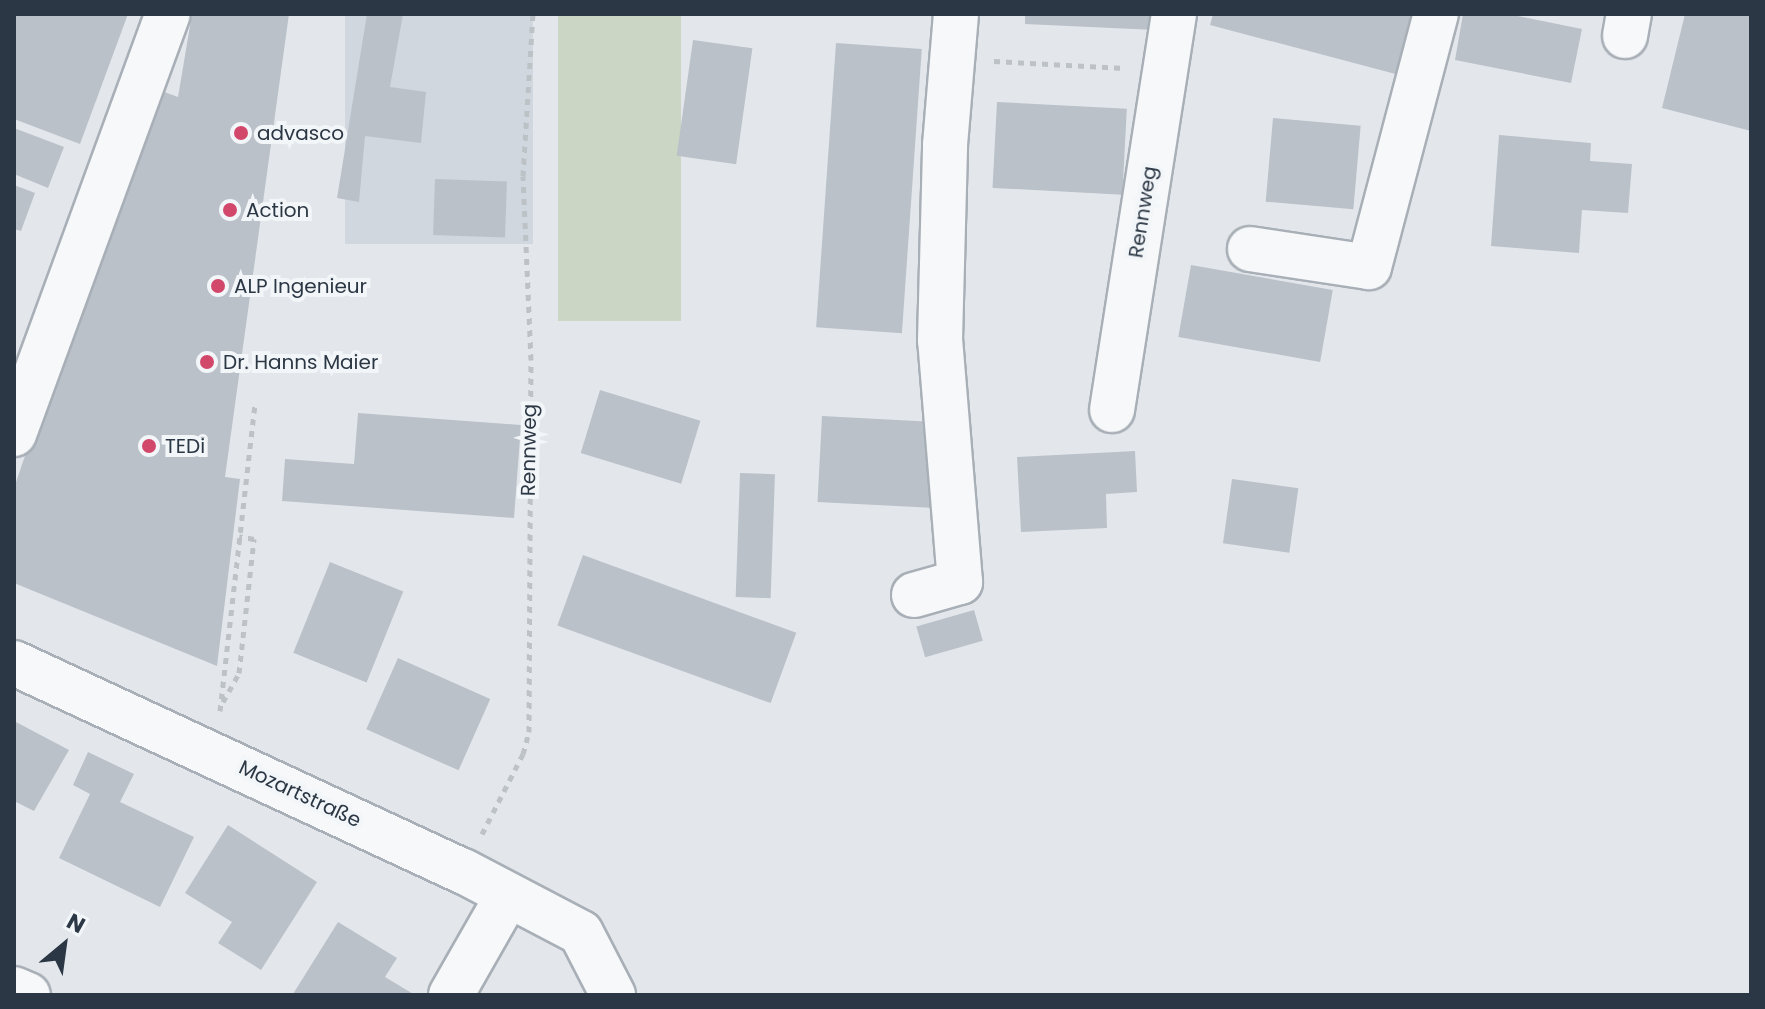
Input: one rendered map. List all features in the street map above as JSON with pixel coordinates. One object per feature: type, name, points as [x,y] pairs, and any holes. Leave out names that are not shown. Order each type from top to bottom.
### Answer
[{"type":"street","points":[[14,434],[168,14]]},
{"type":"street","points":[[914,595],[960,582],[940,340],[945,132],[956,14]]},
{"type":"street","name":"Rennweg","points":[[1112,410],[1174,14]]},
{"type":"street","points":[[1250,249],[1369,267],[1436,14]]},
{"type":"street","name":"Mozartstraße","points":[[14,663],[463,871],[581,933],[613,995]]},
{"type":"street","points":[[451,995],[508,895]]},
{"type":"street","points":[[14,989],[28,995]]},
{"type":"path","name":"Rennweg","points":[[463,871],[523,754],[529,732],[531,360],[523,176],[533,14]]},
{"type":"path","points":[[983,61],[1165,70]]},
{"type":"path","points":[[216,755],[255,406]]},
{"type":"path","points":[[220,707],[239,673],[254,539],[239,536]]},
{"type":"shaded area","points":[[345,14],[533,14],[533,244],[345,244]]},
{"type":"green space","points":[[558,14],[681,14],[681,321],[558,321]]},
{"type":"building","points":[[14,14],[128,14],[80,144],[14,119]]},
{"type":"building","points":[[192,14],[289,14],[225,477],[240,479],[217,666],[14,583],[14,488],[151,87],[178,97]]},
{"type":"building","points":[[367,14],[403,14],[390,87],[426,92],[421,143],[365,136],[359,202],[337,198]]},
{"type":"building","points":[[1025,14],[1155,14],[1155,30],[1025,24]]},
{"type":"building","points":[[1213,14],[1419,14],[1403,76],[1210,25]]},
{"type":"building","points":[[1463,14],[1508,14],[1582,29],[1571,83],[1455,60]]},
{"type":"building","points":[[1685,14],[1751,14],[1751,131],[1662,108]]},
{"type":"building","points":[[693,40],[752,48],[736,164],[677,156]]},
{"type":"building","points":[[836,43],[922,49],[902,333],[816,327]]},
{"type":"building","points":[[997,102],[1127,109],[1122,195],[992,188]]},
{"type":"building","points":[[1273,118],[1361,126],[1353,209],[1266,202]]},
{"type":"building","points":[[14,128],[64,147],[48,188],[14,174]]},
{"type":"building","points":[[1499,135],[1591,143],[1590,161],[1632,164],[1628,213],[1582,210],[1579,253],[1491,246]]},
{"type":"building","points":[[435,179],[507,182],[505,237],[433,235]]},
{"type":"building","points":[[14,185],[35,193],[21,231],[14,229]]},
{"type":"building","points":[[1191,265],[1333,290],[1320,362],[1178,337]]},
{"type":"building","points":[[600,390],[700,421],[681,484],[581,453]]},
{"type":"building","points":[[358,413],[521,425],[514,518],[282,501],[285,459],[354,464]]},
{"type":"building","points":[[822,416],[940,422],[935,508],[817,502]]},
{"type":"building","points":[[1135,451],[1137,492],[1106,494],[1107,528],[1021,532],[1017,457]]},
{"type":"building","points":[[740,473],[775,474],[771,598],[736,597]]},
{"type":"building","points":[[1232,479],[1298,488],[1289,553],[1223,543]]},
{"type":"building","points":[[583,555],[796,633],[771,703],[557,625]]},
{"type":"building","points":[[330,562],[403,592],[367,682],[293,653]]},
{"type":"building","points":[[974,610],[983,641],[925,657],[916,627]]},
{"type":"building","points":[[398,658],[490,699],[459,770],[366,729]]},
{"type":"building","points":[[14,721],[69,750],[34,811],[14,801]]},
{"type":"building","points":[[88,752],[134,774],[120,802],[194,837],[160,907],[59,858],[90,794],[73,785]]},
{"type":"building","points":[[228,825],[317,882],[261,970],[218,943],[232,922],[185,893]]},
{"type":"building","points":[[338,922],[397,958],[385,977],[415,995],[293,994]]},
{"type":"place","name":"advasco","points":[[241,133]]},
{"type":"place","name":"Action","points":[[230,210]]},
{"type":"place","name":"ALP Ingenieur","points":[[218,286]]},
{"type":"place","name":"Dr. Hanns Maier","points":[[207,362]]},
{"type":"place","name":"TEDi","points":[[149,446]]}]
